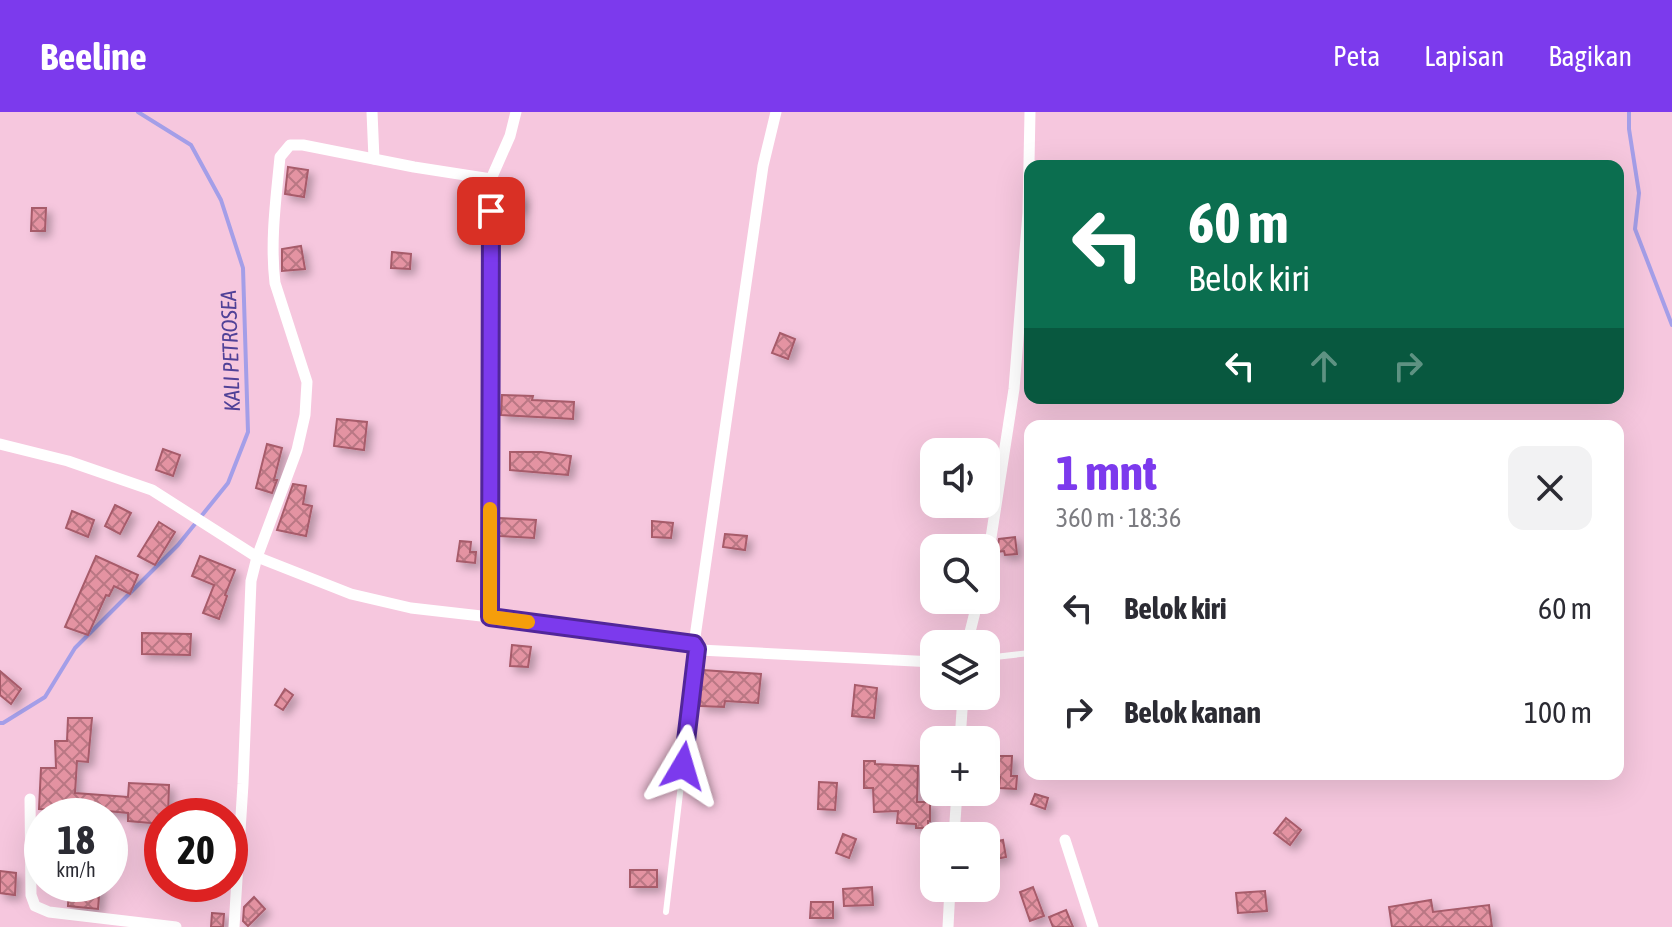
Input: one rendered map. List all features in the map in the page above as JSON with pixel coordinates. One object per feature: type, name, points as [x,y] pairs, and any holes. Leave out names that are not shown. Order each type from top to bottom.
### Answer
[{"type":"street","points":[[372,112],[374,159]]},
{"type":"street","points":[[490,617],[491,179],[510,136],[516,112]]},
{"type":"street","points":[[695,646],[763,166],[776,112]]},
{"type":"street","points":[[1029,160],[1030,112]]},
{"type":"street","points":[[234,927],[251,581],[297,450],[305,415],[307,382],[273,268],[280,157],[290,145],[303,145],[491,179]]},
{"type":"street","points":[[992,534],[1014,389],[1024,263]]},
{"type":"street","points":[[0,444],[68,461],[140,485],[162,495],[257,557],[351,594],[411,608],[695,646],[920,661]]},
{"type":"street","points":[[1065,840],[1093,927]]},
{"type":"street","points":[[33,902],[49,912],[176,927]]},
{"type":"street","points":[[948,927],[949,902]]},
{"type":"lane","points":[[666,912],[695,646]]},
{"type":"lane","points":[[1000,656],[1024,654]]},
{"type":"building","points":[[288,167],[308,170],[304,197],[285,194]]},
{"type":"building","points":[[511,194],[523,196],[521,210],[509,208]]},
{"type":"building","points":[[32,208],[46,208],[45,231],[31,231]]},
{"type":"building","points":[[301,246],[305,269],[282,271],[282,249]]},
{"type":"building","points":[[392,252],[411,254],[410,269],[391,268]]},
{"type":"building","points":[[780,333],[795,339],[788,359],[772,353]]},
{"type":"building","points":[[502,395],[574,402],[573,419],[501,415]]},
{"type":"building","points":[[337,419],[367,422],[364,450],[334,446]]},
{"type":"building","points":[[267,444],[282,448],[272,493],[256,488]]},
{"type":"building","points":[[163,449],[180,455],[173,476],[156,470]]},
{"type":"building","points":[[510,452],[571,456],[568,475],[510,470]]},
{"type":"building","points":[[293,484],[306,486],[303,504],[312,506],[306,536],[277,530]]},
{"type":"building","points":[[115,505],[131,513],[120,534],[105,526]]},
{"type":"building","points":[[72,511],[94,520],[88,537],[66,528]]},
{"type":"building","points":[[499,518],[536,520],[534,538],[499,536]]},
{"type":"building","points":[[652,521],[673,523],[671,538],[652,537]]},
{"type":"building","points":[[159,522],[175,532],[155,565],[138,556]]},
{"type":"building","points":[[725,534],[747,536],[745,550],[723,547]]},
{"type":"building","points":[[1015,537],[1017,554],[1005,555],[1004,551],[1000,552],[1000,539]]},
{"type":"building","points":[[460,541],[471,542],[470,552],[476,552],[475,563],[457,561]]},
{"type":"building","points":[[96,556],[138,575],[130,594],[114,586],[109,596],[106,595],[88,635],[65,627]]},
{"type":"building","points":[[200,556],[235,570],[219,619],[203,613],[214,585],[192,576]]},
{"type":"building","points":[[142,633],[191,634],[190,655],[142,654]]},
{"type":"building","points":[[512,645],[531,647],[528,667],[510,666]]},
{"type":"building","points":[[702,670],[761,674],[758,703],[725,701],[724,707],[700,706]]},
{"type":"building","points":[[0,671],[21,689],[11,704],[0,695]]},
{"type":"building","points":[[855,685],[877,688],[874,718],[852,716]]},
{"type":"building","points":[[285,689],[293,695],[283,710],[275,705]]},
{"type":"building","points":[[68,718],[92,718],[88,762],[77,761],[75,793],[128,797],[129,783],[169,785],[169,798],[144,798],[144,822],[128,821],[128,798],[40,798],[41,768],[56,768],[55,741],[67,741]]},
{"type":"building","points":[[1000,756],[1012,756],[1011,776],[1017,776],[1016,789],[1000,788]]},
{"type":"building","points":[[864,761],[918,766],[917,802],[920,806],[930,806],[930,821],[920,822],[920,828],[916,828],[916,824],[897,823],[898,811],[874,812],[873,788],[864,788]]},
{"type":"building","points":[[819,782],[837,783],[835,810],[818,809]]},
{"type":"building","points":[[1035,794],[1048,798],[1045,809],[1031,804]]},
{"type":"building","points":[[1286,818],[1301,830],[1290,845],[1274,833]]},
{"type":"building","points":[[843,834],[856,839],[849,858],[836,853]]},
{"type":"building","points":[[1003,840],[1006,857],[1000,858],[1000,841]]},
{"type":"building","points":[[630,870],[657,870],[657,887],[630,887]]},
{"type":"building","points":[[0,871],[16,873],[15,895],[0,893]]},
{"type":"building","points":[[872,887],[873,905],[844,906],[843,889]]},
{"type":"building","points":[[1033,887],[1044,916],[1030,921],[1020,892]]},
{"type":"building","points":[[1265,891],[1267,911],[1238,913],[1236,893]]},
{"type":"building","points":[[254,897],[265,909],[248,926],[243,921],[244,907]]},
{"type":"building","points":[[1431,900],[1433,912],[1489,905],[1492,927],[1392,927],[1389,907]]},
{"type":"building","points":[[68,902],[99,902],[98,909],[68,906]]},
{"type":"building","points":[[811,902],[833,902],[833,918],[810,918]]},
{"type":"building","points":[[1066,910],[1073,927],[1053,927],[1049,917]]},
{"type":"building","points":[[212,913],[224,914],[223,927],[211,927]]},
{"type":"waterway","name":"KALI PETROSEA","points":[[0,723],[45,697],[75,648],[178,545],[228,483],[248,432],[243,268],[221,200],[191,145],[138,112]]},
{"type":"waterway","points":[[1629,112],[1639,193],[1635,229],[1672,325]]},
{"type":"slow traffic","points":[[490,509],[490,617],[528,622]]},
{"type":"route","points":[[491,211],[490,617],[694,644],[697,649],[683,766]]}]
